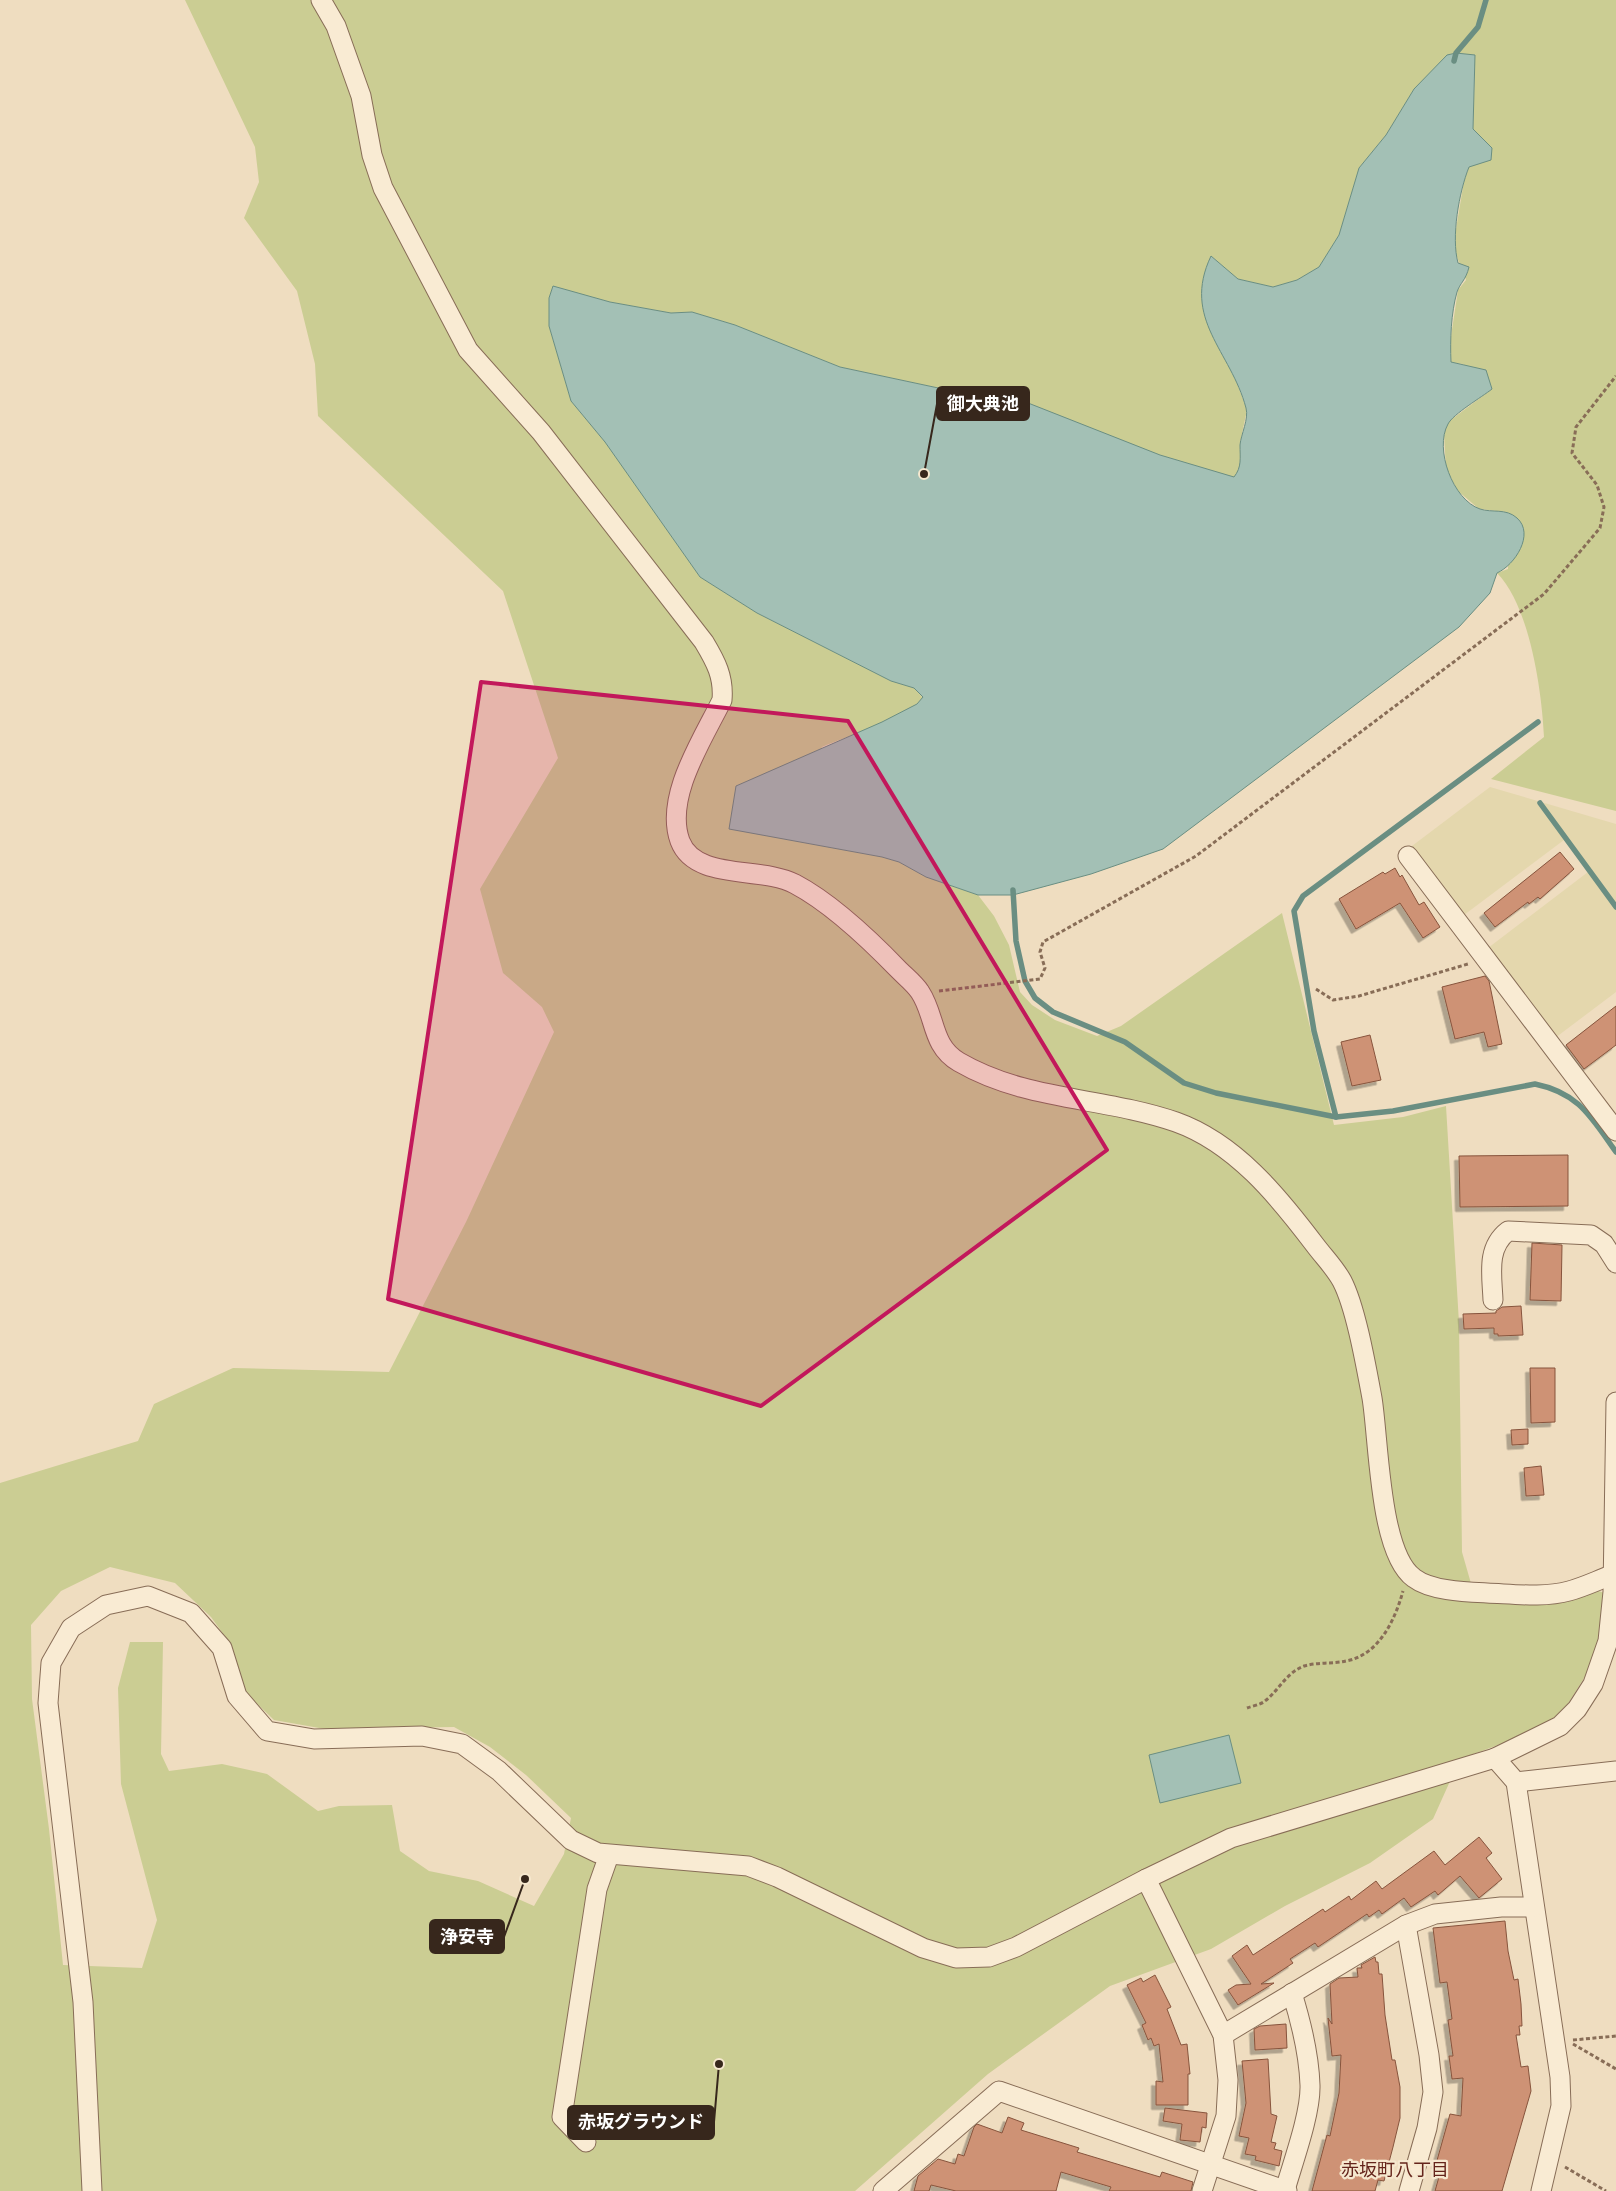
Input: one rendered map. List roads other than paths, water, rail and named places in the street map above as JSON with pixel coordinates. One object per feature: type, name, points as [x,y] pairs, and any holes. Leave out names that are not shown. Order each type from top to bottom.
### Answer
[{"type":"street","points":[[322,0],[336,26],[361,96],[372,156],[383,188],[468,350],[541,432],[698,634],[718,665],[723,685],[722,700],[679,793],[677,826],[681,845],[696,862],[708,867],[773,875],[792,882],[807,892],[880,950],[919,990],[939,1044],[955,1060],[996,1080],[1044,1094],[1141,1113],[1176,1122],[1215,1140],[1244,1164],[1288,1210],[1341,1279],[1350,1302],[1372,1399],[1391,1539],[1400,1561],[1414,1578],[1436,1587],[1460,1592],[1517,1594],[1567,1592],[1612,1575]]},
{"type":"street","points":[[1408,856],[1616,1131]]},
{"type":"street","points":[[1492,1300],[1492,1252],[1498,1239],[1508,1231],[1591,1235],[1604,1244],[1616,1263]]},
{"type":"street","points":[[92,2191],[83,2002],[48,1703],[51,1663],[71,1628],[106,1606],[148,1596],[192,1613],[222,1648],[237,1696],[267,1732],[314,1739],[422,1736],[462,1744],[498,1771],[571,1840],[598,1853],[748,1866],[777,1877],[923,1948],[956,1958],[989,1958],[1016,1947],[1146,1879],[1231,1838],[1495,1758],[1560,1726],[1578,1709],[1593,1684],[1608,1641],[1612,1575],[1616,1402]]},
{"type":"street","points":[[1495,1758],[1516,1782],[1560,2077],[1561,2106],[1541,2191]]},
{"type":"street","points":[[1516,1782],[1616,1771]]},
{"type":"street","points":[[586,2142],[562,2116],[597,1889],[608,1855]]},
{"type":"street","points":[[1146,1879],[1223,2035],[1228,2080],[1226,2116],[1212,2165],[1202,2191]]},
{"type":"street","points":[[1223,2035],[1406,1925],[1435,1914],[1501,1907],[1534,1907]]},
{"type":"street","points":[[1406,1925],[1429,2055],[1433,2092],[1427,2128],[1409,2191]]},
{"type":"street","points":[[883,2191],[999,2092],[1286,2191],[1310,2086],[1299,2015],[1292,1993]]},
{"type":"waterway","points":[[1454,61],[1456,53],[1478,27],[1486,0]]},
{"type":"waterway","points":[[1336,1117],[1314,1031],[1294,911],[1303,896],[1538,722]]},
{"type":"waterway","points":[[1540,803],[1616,907]]},
{"type":"waterway","points":[[1013,890],[1016,941],[1025,981],[1035,998],[1053,1012],[1125,1042],[1184,1083],[1216,1093],[1336,1117],[1393,1111],[1535,1084],[1563,1094],[1583,1108],[1616,1152]]},
{"type":"place","name":"御大典池","points":[[924,474]]},
{"type":"place","name":"浄安寺","points":[[525,1879]]},
{"type":"place","name":"赤坂グラウンド","points":[[719,2064]]},
{"type":"district","name":"赤坂町八丁目","points":[[1395,2169]]}]
